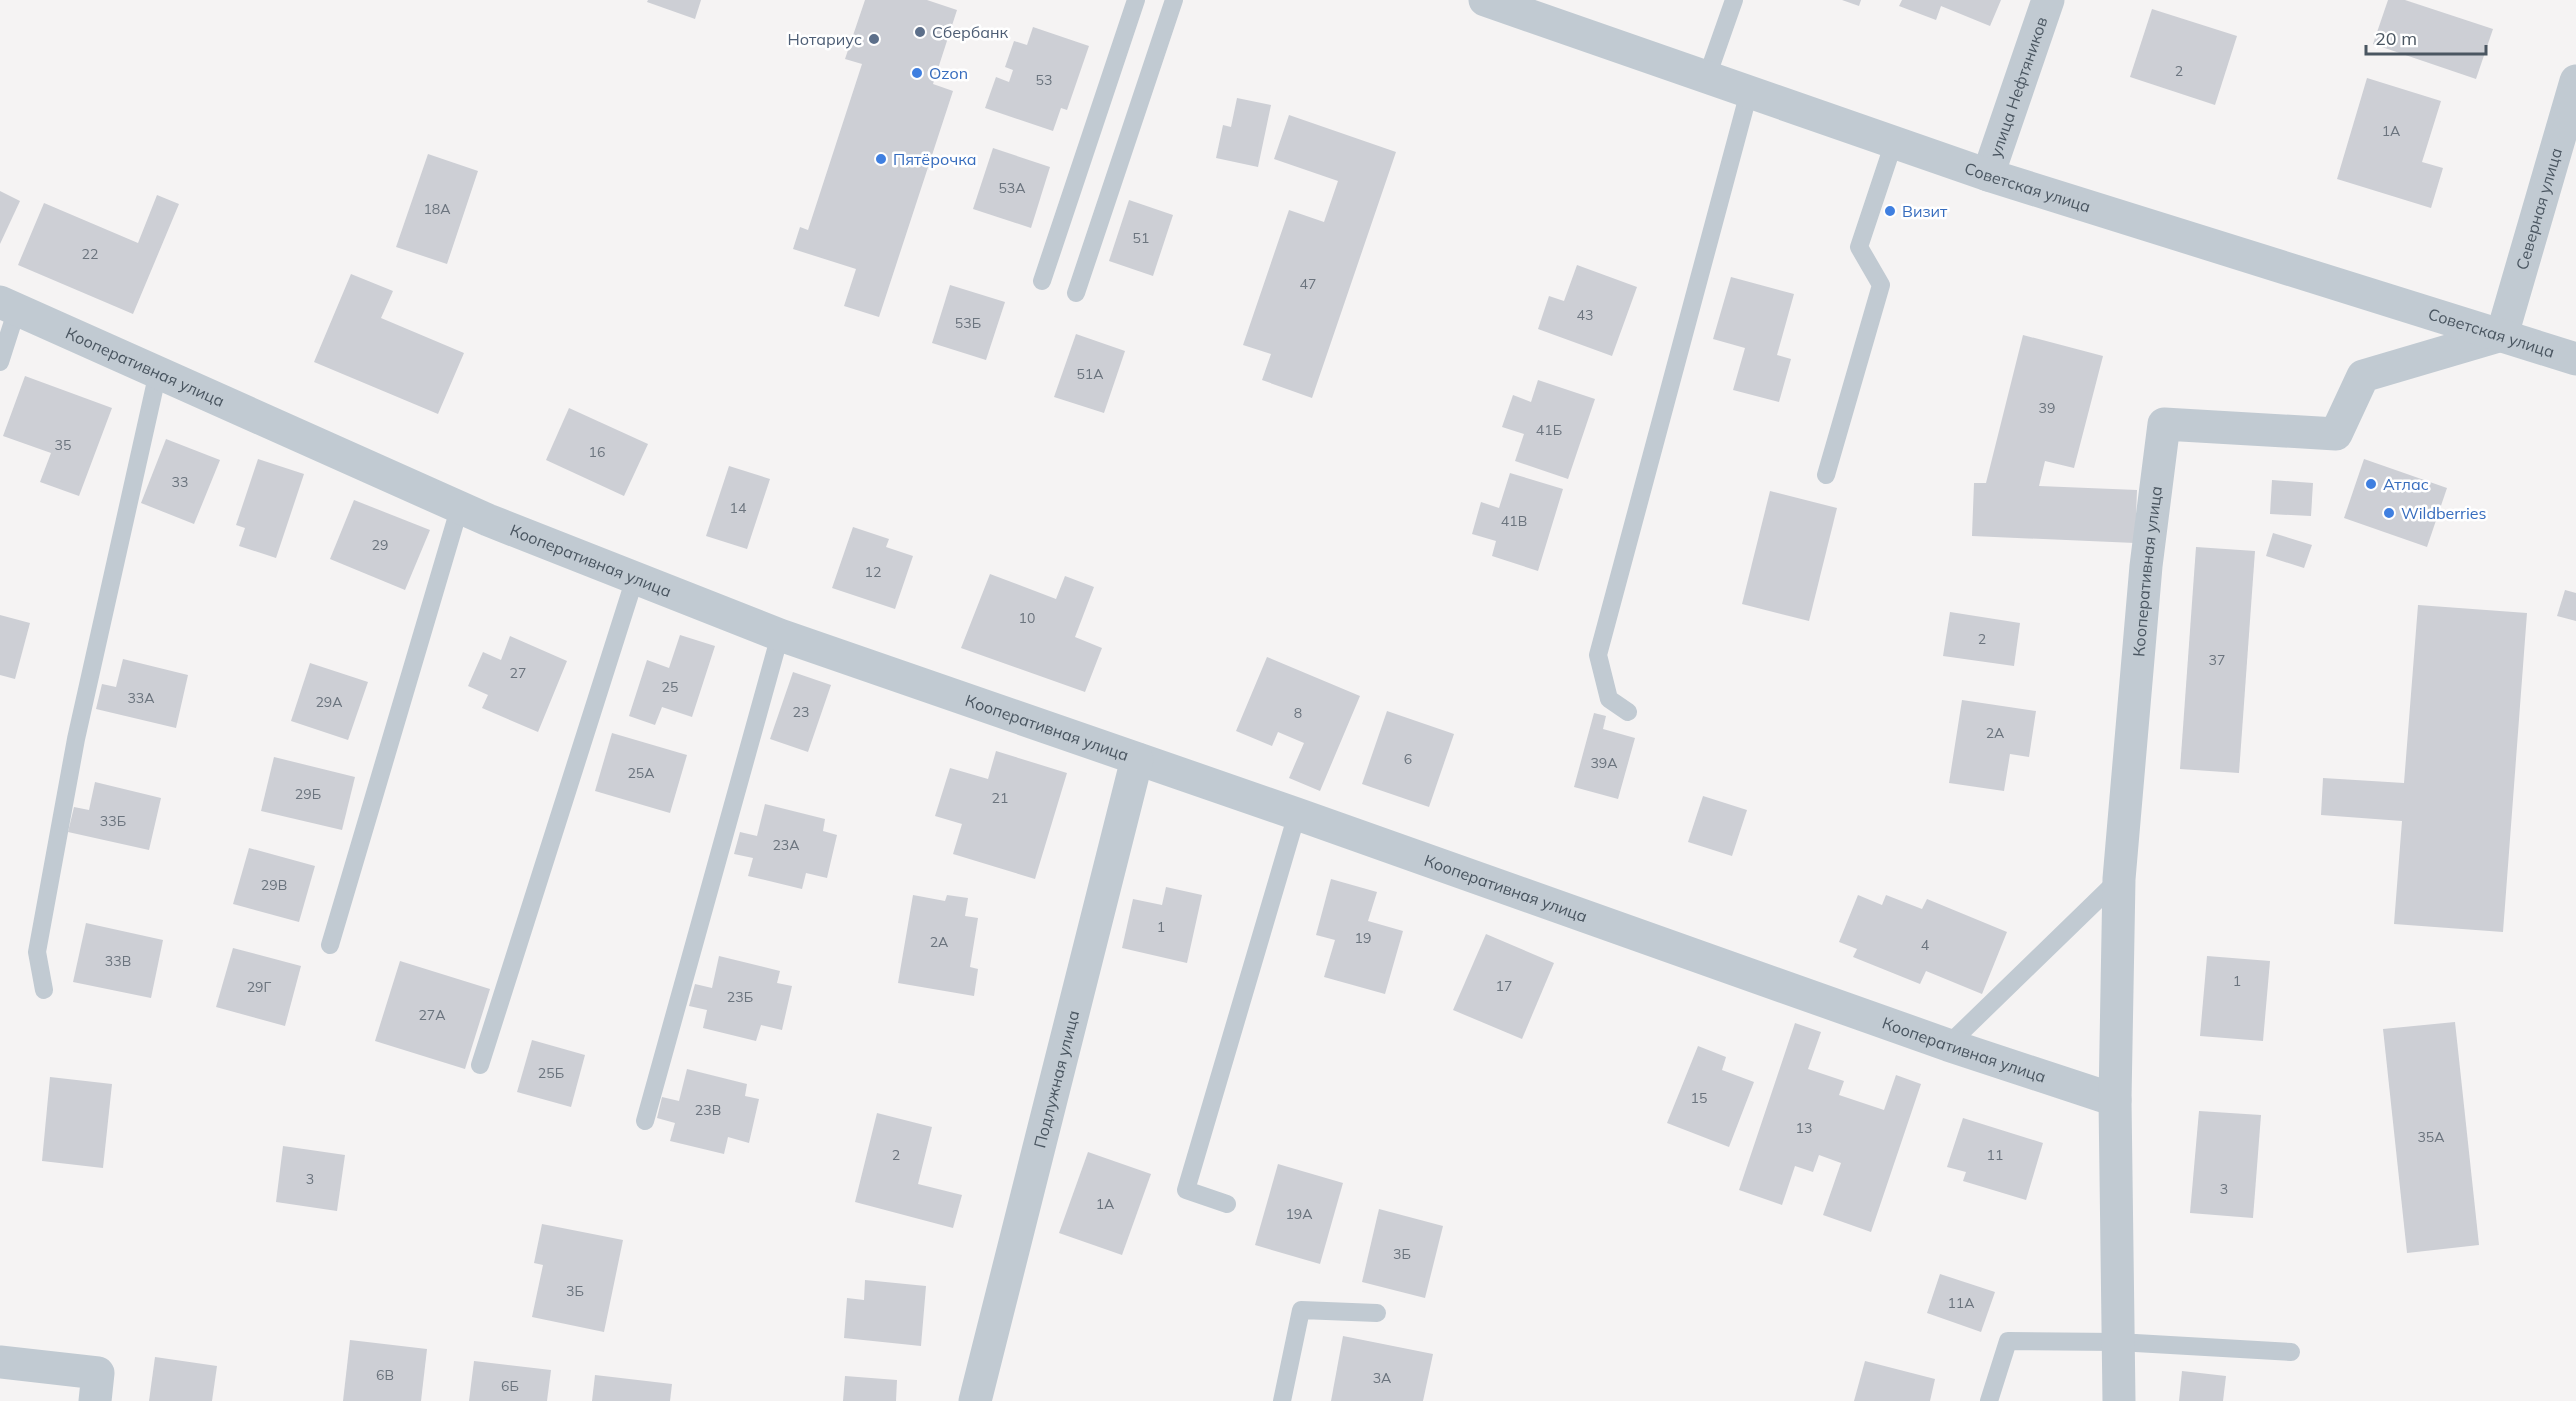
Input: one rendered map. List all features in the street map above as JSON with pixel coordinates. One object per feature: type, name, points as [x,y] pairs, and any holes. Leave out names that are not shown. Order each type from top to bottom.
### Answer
[{"type":"street","name":"Советская улица","points":[[1485,0],[1988,175],[2576,358]]},
{"type":"street","name":"улица Нефтяников","points":[[1988,175],[2048,0]]},
{"type":"street","name":"Северная улица","points":[[2502,335],[2576,81]]},
{"type":"street","name":"Кооперативная улица","points":[[8,305],[488,520],[780,635],[1297,814],[1948,1045],[2115,1100]]},
{"type":"street","name":"Кооперативная улица","points":[[2119,1401],[2115,1100],[2119,879],[2146,566],[2164,424],[2336,434],[2363,376],[2502,335]]},
{"type":"street","name":"Подлужная улица","points":[[975,1401],[1137,759]]},
{"type":"street","points":[[0,1362],[99,1373],[95,1401]]},
{"type":"lane","points":[[1042,280],[1136,0]]},
{"type":"lane","points":[[1076,293],[1174,0]]},
{"type":"lane","points":[[1707,77],[1734,0]]},
{"type":"lane","points":[[1628,712],[1609,699],[1598,655],[1749,92]]},
{"type":"lane","points":[[1826,475],[1881,285],[1859,247],[1894,142]]},
{"type":"lane","points":[[0,362],[8,305]]},
{"type":"lane","points":[[44,990],[37,952],[72,761],[158,372]]},
{"type":"lane","points":[[330,945],[459,506]]},
{"type":"lane","points":[[480,1065],[634,578]]},
{"type":"lane","points":[[645,1120],[780,635]]},
{"type":"lane","points":[[1227,1204],[1186,1190],[1297,814]]},
{"type":"lane","points":[[1948,1045],[2119,879]]},
{"type":"lane","points":[[1282,1401],[1301,1310],[1377,1313]]},
{"type":"lane","points":[[1989,1401],[2008,1341],[2118,1342],[2291,1352]]},
{"type":"building","points":[[648,0],[701,0],[695,19],[647,2]]},
{"type":"building","name":"Пятёрочка","points":[[865,0],[927,0],[957,10],[933,84],[953,91],[879,317],[844,306],[856,269],[793,249],[800,227],[808,230],[862,64],[845,59]]},
{"type":"building","points":[[1842,0],[1861,0],[1859,6]]},
{"type":"building","points":[[1902,0],[2001,0],[1990,26],[1941,6],[1936,20],[1899,6]]},
{"type":"building","points":[[2388,0],[2405,0],[2493,29],[2476,79],[2373,44]]},
{"type":"building","points":[[2152,9],[2237,36],[2215,105],[2130,77]]},
{"type":"building","points":[[1033,27],[1089,46],[1067,110],[1061,108],[1053,131],[985,108],[996,77],[1009,82],[1013,70],[1005,67],[1014,41],[1027,45]]},
{"type":"building","points":[[2367,78],[2441,101],[2422,162],[2443,168],[2431,208],[2337,179]]},
{"type":"building","points":[[1237,98],[1271,105],[1258,167],[1216,158],[1223,125],[1231,127]]},
{"type":"building","points":[[1289,115],[1396,152],[1312,398],[1262,380],[1271,354],[1243,345],[1289,210],[1324,222],[1338,181],[1274,159]]},
{"type":"building","points":[[993,148],[1050,167],[1031,228],[973,209]]},
{"type":"building","points":[[428,154],[478,171],[447,264],[396,247]]},
{"type":"building","points":[[0,191],[20,201],[0,244]]},
{"type":"building","points":[[157,195],[179,204],[133,314],[18,265],[44,203],[138,243]]},
{"type":"building","points":[[1129,200],[1173,215],[1153,276],[1109,261]]},
{"type":"building","points":[[1577,265],[1637,287],[1612,356],[1538,329],[1549,296],[1564,301]]},
{"type":"building","points":[[351,274],[393,291],[381,318],[464,353],[438,414],[314,362]]},
{"type":"building","points":[[1731,277],[1794,294],[1777,355],[1791,359],[1779,402],[1733,390],[1745,348],[1713,339]]},
{"type":"building","points":[[950,285],[1005,302],[986,360],[932,343]]},
{"type":"building","points":[[1076,334],[1125,351],[1104,413],[1054,397]]},
{"type":"building","points":[[2023,335],[2103,356],[2074,468],[2045,461],[2039,486],[2137,490],[2135,543],[1972,536],[1974,483],[1986,483]]},
{"type":"building","points":[[25,376],[112,408],[79,496],[40,482],[51,453],[3,436]]},
{"type":"building","points":[[1538,380],[1595,399],[1568,479],[1515,461],[1524,434],[1502,427],[1513,395],[1531,402]]},
{"type":"building","points":[[569,408],[648,444],[624,496],[546,460]]},
{"type":"building","points":[[166,439],[220,460],[194,524],[141,503]]},
{"type":"building","points":[[258,459],[304,474],[276,558],[239,546],[245,528],[236,525]]},
{"type":"building","points":[[2364,459],[2447,488],[2427,547],[2344,518]]},
{"type":"building","points":[[729,466],[770,479],[747,549],[706,536]]},
{"type":"building","points":[[1510,473],[1563,489],[1538,571],[1492,556],[1496,541],[1472,534],[1481,502],[1499,508]]},
{"type":"building","points":[[2272,480],[2313,483],[2311,516],[2270,514]]},
{"type":"building","points":[[1770,491],[1837,508],[1809,621],[1742,604]]},
{"type":"building","points":[[354,500],[430,530],[405,590],[330,559]]},
{"type":"building","points":[[853,527],[889,539],[886,547],[913,556],[895,609],[832,588]]},
{"type":"building","points":[[2273,533],[2312,545],[2304,568],[2266,556]]},
{"type":"building","points":[[2196,547],[2255,551],[2239,773],[2180,769]]},
{"type":"building","points":[[990,574],[1056,599],[1065,576],[1094,587],[1075,637],[1102,648],[1085,692],[961,648]]},
{"type":"building","points":[[2565,590],[2576,593],[2576,621],[2557,616]]},
{"type":"building","points":[[2418,605],[2527,613],[2503,932],[2394,924],[2402,821],[2321,815],[2323,778],[2404,783]]},
{"type":"building","points":[[1950,612],[2020,623],[2014,666],[1943,656]]},
{"type":"building","points":[[0,615],[30,623],[15,679],[0,675]]},
{"type":"building","points":[[680,635],[715,646],[692,717],[662,707],[655,725],[629,716],[647,660],[669,668]]},
{"type":"building","points":[[510,636],[567,661],[538,732],[482,708],[488,695],[468,686],[483,652],[501,660]]},
{"type":"building","points":[[1267,657],[1360,696],[1320,791],[1289,778],[1304,743],[1278,732],[1272,746],[1236,731]]},
{"type":"building","points":[[123,659],[188,675],[176,728],[96,709],[102,684],[116,687]]},
{"type":"building","points":[[310,663],[368,682],[348,740],[291,721]]},
{"type":"building","points":[[793,672],[831,685],[808,752],[770,739]]},
{"type":"building","points":[[1962,700],[2036,711],[2029,757],[2010,754],[2004,791],[1949,783]]},
{"type":"building","points":[[1387,711],[1454,734],[1429,807],[1362,784]]},
{"type":"building","points":[[1594,713],[1606,716],[1603,729],[1635,738],[1618,799],[1574,787]]},
{"type":"building","points":[[612,733],[687,755],[670,813],[595,791]]},
{"type":"building","points":[[996,751],[1067,773],[1035,879],[953,854],[962,824],[935,816],[950,768],[988,779]]},
{"type":"building","points":[[274,757],[355,777],[342,830],[261,811]]},
{"type":"building","points":[[95,782],[161,798],[149,850],[68,832],[74,807],[89,810]]},
{"type":"building","points":[[1703,796],[1747,810],[1732,856],[1688,842]]},
{"type":"building","points":[[765,804],[825,819],[823,831],[837,835],[827,878],[806,873],[802,889],[748,876],[753,858],[734,854],[740,832],[757,836]]},
{"type":"building","points":[[249,848],[315,866],[299,922],[233,904]]},
{"type":"building","points":[[1331,879],[1377,892],[1368,921],[1403,931],[1385,994],[1324,977],[1335,940],[1316,935]]},
{"type":"building","points":[[1166,887],[1202,895],[1187,963],[1122,948],[1133,899],[1162,905]]},
{"type":"building","points":[[913,895],[945,901],[947,895],[968,898],[965,916],[978,918],[970,967],[978,969],[974,996],[898,983]]},
{"type":"building","points":[[1858,895],[1882,905],[1886,895],[1922,909],[1927,899],[2007,932],[1982,994],[1926,971],[1920,984],[1853,957],[1857,949],[1839,942]]},
{"type":"building","points":[[86,923],[163,940],[151,998],[73,982]]},
{"type":"building","points":[[1486,934],[1554,963],[1522,1039],[1453,1010]]},
{"type":"building","points":[[233,948],[301,966],[285,1026],[216,1007]]},
{"type":"building","points":[[719,956],[780,971],[777,983],[792,986],[782,1030],[761,1025],[756,1041],[703,1028],[707,1010],[689,1006],[695,984],[712,988]]},
{"type":"building","points":[[2207,956],[2270,961],[2263,1041],[2200,1036]]},
{"type":"building","points":[[400,961],[490,989],[465,1069],[375,1041]]},
{"type":"building","points":[[2455,1022],[2479,1245],[2407,1253],[2383,1029]]},
{"type":"building","points":[[1795,1023],[1821,1032],[1808,1069],[1844,1081],[1839,1095],[1884,1110],[1896,1075],[1921,1084],[1871,1232],[1823,1215],[1841,1163],[1819,1155],[1813,1172],[1795,1166],[1782,1205],[1739,1190]]},
{"type":"building","points":[[532,1040],[585,1055],[571,1107],[517,1092]]},
{"type":"building","points":[[1698,1046],[1726,1057],[1722,1070],[1754,1082],[1729,1147],[1667,1123]]},
{"type":"building","points":[[687,1069],[747,1084],[745,1096],[759,1099],[749,1143],[728,1137],[724,1154],[670,1141],[675,1123],[657,1118],[662,1097],[679,1101]]},
{"type":"building","points":[[50,1077],[112,1084],[103,1168],[42,1161]]},
{"type":"building","points":[[2199,1111],[2261,1115],[2253,1218],[2190,1213]]},
{"type":"building","points":[[877,1113],[932,1127],[918,1184],[962,1195],[953,1228],[855,1202]]},
{"type":"building","points":[[1963,1118],[2043,1143],[2026,1200],[1963,1181],[1966,1172],[1947,1167]]},
{"type":"building","points":[[283,1146],[345,1155],[337,1211],[276,1202]]},
{"type":"building","points":[[1088,1152],[1151,1174],[1122,1255],[1059,1233]]},
{"type":"building","points":[[1278,1164],[1343,1183],[1320,1264],[1255,1245]]},
{"type":"building","points":[[1379,1209],[1443,1226],[1425,1298],[1362,1282]]},
{"type":"building","points":[[542,1224],[623,1240],[604,1332],[532,1317],[543,1265],[534,1263]]},
{"type":"building","points":[[1940,1274],[1995,1292],[1981,1332],[1927,1313]]},
{"type":"building","points":[[865,1280],[926,1286],[921,1346],[844,1338],[847,1298],[864,1300]]},
{"type":"building","points":[[1343,1336],[1433,1354],[1423,1401],[1331,1401]]},
{"type":"building","points":[[350,1340],[427,1349],[421,1401],[343,1401]]},
{"type":"building","points":[[155,1357],[217,1366],[212,1401],[149,1401]]},
{"type":"building","points":[[474,1361],[551,1370],[547,1401],[469,1401]]},
{"type":"building","points":[[1865,1361],[1935,1379],[1930,1401],[1854,1401]]},
{"type":"building","points":[[2182,1371],[2226,1376],[2223,1401],[2179,1401]]},
{"type":"building","points":[[595,1375],[672,1384],[670,1401],[592,1401]]},
{"type":"building","points":[[845,1376],[897,1380],[896,1401],[843,1401]]},
{"type":"place","name":"Сбербанк","points":[[920,32]]},
{"type":"place","name":"Нотариус","points":[[874,39]]},
{"type":"place","name":"Ozon","points":[[917,73]]},
{"type":"place","name":"Пятёрочка","points":[[881,159]]},
{"type":"place","name":"Визит","points":[[1890,211]]},
{"type":"place","name":"Атлас","points":[[2371,484]]},
{"type":"place","name":"Wildberries","points":[[2389,513]]}]
